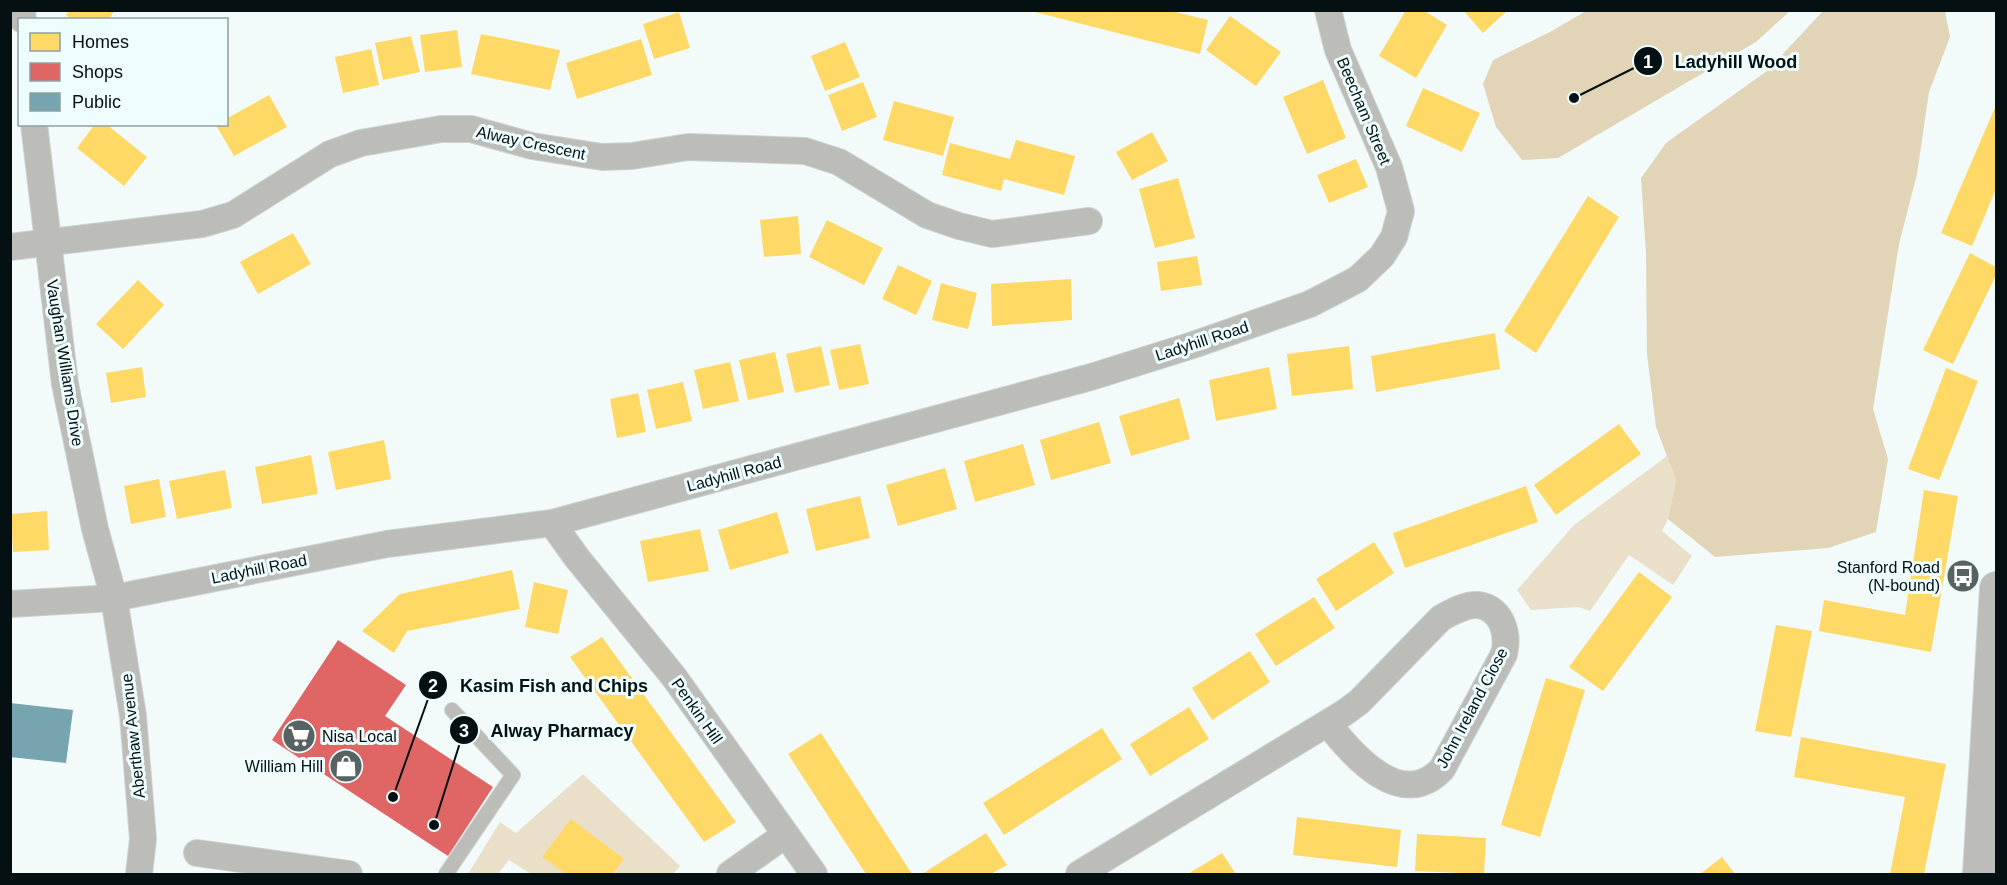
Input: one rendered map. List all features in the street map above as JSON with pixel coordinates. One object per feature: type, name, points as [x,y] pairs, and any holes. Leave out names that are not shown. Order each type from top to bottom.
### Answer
[{"type":"street","name":"Beecham Street","points":[[1328,10],[1338,50],[1389,167],[1401,211]]},
{"type":"street","name":"Vaughan Williams Drive","points":[[34,126],[65,384],[96,530],[114,598]]},
{"type":"street","name":"Alway Crescent","points":[[10,247],[202,224],[233,215],[330,154],[361,143],[441,129],[471,129],[532,146],[602,157],[632,156],[688,147],[805,151],[839,162],[927,215],[959,226],[992,234],[1089,221]]},
{"type":"street","name":"Ladyhill Road","points":[[10,604],[114,598],[387,544],[552,523],[1091,377],[1254,325],[1310,304],[1358,279],[1382,256],[1394,237],[1401,211]]},
{"type":"street","name":"Penkin Hill","points":[[552,523],[674,677],[814,874]]},
{"type":"street","points":[[1978,874],[1996,588]]},
{"type":"street","name":"Aberthaw Avenue","points":[[114,598],[133,716],[143,839],[139,874]]},
{"type":"street","name":"John Ireland Close","points":[[1079,874],[1359,702],[1441,618],[1456,609],[1477,605],[1493,611],[1502,622],[1508,638],[1504,654],[1442,769],[1433,779],[1415,786],[1397,785],[1362,761],[1327,723]]},
{"type":"street","points":[[730,874],[785,835]]},
{"type":"street","points":[[197,853],[349,874]]},
{"type":"lane","points":[[446,874],[513,774],[452,710]]},
{"type":"shaded area","points":[[1586,11],[1790,11],[1756,42],[1558,158],[1522,160],[1496,127],[1483,84],[1493,60]]},
{"type":"shaded area","points":[[1823,11],[1945,11],[1950,37],[1929,92],[1917,174],[1899,244],[1873,409],[1888,459],[1876,532],[1828,548],[1715,557],[1668,519],[1676,480],[1656,427],[1647,354],[1646,254],[1641,178],[1666,143],[1767,71]]},
{"type":"shaded area","points":[[1667,456],[1676,480],[1668,519],[1662,531],[1692,556],[1673,585],[1629,555],[1590,611],[1578,607],[1531,610],[1517,590],[1574,525]]},
{"type":"shaded area","points":[[583,774],[680,866],[673,874],[531,874],[509,860],[498,874],[468,874],[500,822],[516,833]]},
{"type":"building: Homes","points":[[70,10],[115,10],[109,18],[70,18],[66,15]]},
{"type":"building: Homes","points":[[1027,10],[1168,10],[1208,20],[1200,54]]},
{"type":"building: Homes","points":[[1406,10],[1423,10],[1447,25],[1416,78],[1379,56]]},
{"type":"building: Homes","points":[[1463,10],[1508,10],[1483,33]]},
{"type":"building: Homes","points":[[679,12],[690,48],[654,59],[643,24]]},
{"type":"building: Homes","points":[[1230,16],[1281,52],[1256,86],[1206,50]]},
{"type":"building: Homes","points":[[457,30],[462,67],[425,72],[420,35]]},
{"type":"building: Homes","points":[[481,34],[560,50],[550,90],[471,74]]},
{"type":"building: Homes","points":[[411,36],[420,72],[383,80],[375,43]]},
{"type":"building: Homes","points":[[641,39],[652,75],[577,99],[566,63]]},
{"type":"building: Homes","points":[[845,42],[860,77],[825,91],[811,56]]},
{"type":"building: Homes","points":[[371,49],[379,85],[343,93],[335,57]]},
{"type":"building: Homes","points":[[1323,80],[1346,138],[1307,154],[1283,97]]},
{"type":"building: Homes","points":[[863,82],[877,117],[842,131],[828,95]]},
{"type":"building: Homes","points":[[1423,88],[1480,113],[1462,152],[1406,126]]},
{"type":"building: Homes","points":[[269,95],[287,127],[234,156],[217,126],[228,126],[228,118]]},
{"type":"building: Homes","points":[[894,101],[954,117],[943,156],[883,140]]},
{"type":"building: Homes","points":[[1996,105],[1996,189],[1972,246],[1941,233]]},
{"type":"building: Homes","points":[[94,126],[108,126],[147,157],[124,186],[77,148]]},
{"type":"building: Homes","points":[[1152,132],[1168,161],[1132,180],[1116,152]]},
{"type":"building: Homes","points":[[1016,140],[1075,156],[1064,195],[1004,179],[1001,191],[942,175],[950,143],[1010,159]]},
{"type":"building: Homes","points":[[1356,159],[1368,187],[1329,203],[1317,175]]},
{"type":"building: Homes","points":[[1178,178],[1195,238],[1155,248],[1139,189]]},
{"type":"building: Homes","points":[[1588,196],[1619,217],[1536,353],[1504,331]]},
{"type":"building: Homes","points":[[798,216],[801,254],[764,257],[760,220]]},
{"type":"building: Homes","points":[[827,220],[883,248],[864,285],[809,257]]},
{"type":"building: Homes","points":[[293,233],[311,264],[258,294],[240,262]]},
{"type":"building: Homes","points":[[1970,253],[1996,267],[1996,275],[1953,364],[1923,350]]},
{"type":"building: Homes","points":[[1197,256],[1202,285],[1161,291],[1157,262]]},
{"type":"building: Homes","points":[[898,265],[932,281],[916,315],[882,299]]},
{"type":"building: Homes","points":[[1071,279],[1072,320],[992,326],[991,284]]},
{"type":"building: Homes","points":[[138,280],[164,305],[123,349],[96,324]]},
{"type":"building: Homes","points":[[941,283],[977,293],[968,329],[932,320]]},
{"type":"building: Homes","points":[[1495,333],[1500,369],[1376,392],[1371,356]]},
{"type":"building: Homes","points":[[860,344],[869,384],[839,390],[830,350]]},
{"type":"building: Homes","points":[[821,346],[830,385],[795,393],[786,354]]},
{"type":"building: Homes","points":[[1349,346],[1353,389],[1292,396],[1287,354]]},
{"type":"building: Homes","points":[[775,352],[784,392],[748,400],[739,360]]},
{"type":"building: Homes","points":[[730,362],[739,401],[703,409],[694,370]]},
{"type":"building: Homes","points":[[142,367],[146,397],[111,403],[106,373]]},
{"type":"building: Homes","points":[[1269,367],[1277,409],[1216,421],[1209,380]]},
{"type":"building: Homes","points":[[1946,368],[1978,381],[1939,480],[1908,469]]},
{"type":"building: Homes","points":[[683,382],[692,421],[656,429],[647,390]]},
{"type":"building: Homes","points":[[638,393],[646,432],[617,438],[610,399]]},
{"type":"building: Homes","points":[[1179,398],[1190,439],[1131,456],[1119,416]]},
{"type":"building: Homes","points":[[1099,422],[1111,463],[1051,480],[1040,440]]},
{"type":"building: Homes","points":[[1619,424],[1641,454],[1556,515],[1534,485]]},
{"type":"building: Homes","points":[[384,440],[391,479],[336,490],[328,452]]},
{"type":"building: Homes","points":[[1023,444],[1035,485],[975,502],[964,461]]},
{"type":"building: Homes","points":[[311,455],[318,494],[262,504],[255,467]]},
{"type":"building: Homes","points":[[945,468],[957,509],[898,526],[886,485]]},
{"type":"building: Homes","points":[[225,470],[232,508],[177,519],[169,481]]},
{"type":"building: Homes","points":[[159,479],[166,517],[131,524],[124,486]]},
{"type":"building: Homes","points":[[1526,486],[1538,522],[1405,568],[1393,533]]},
{"type":"building: Homes","points":[[1924,490],[1958,496],[1931,652],[1819,631],[1824,600],[1905,615]]},
{"type":"building: Homes","points":[[860,496],[870,538],[816,551],[806,509]]},
{"type":"building: Homes","points":[[47,511],[49,550],[13,552],[11,514]]},
{"type":"building: Homes","points":[[777,512],[789,553],[730,570],[718,530]]},
{"type":"building: Homes","points":[[700,529],[709,571],[648,582],[640,541]]},
{"type":"building: Homes","points":[[1374,542],[1394,573],[1336,611],[1316,579]]},
{"type":"building: Homes","points":[[512,570],[520,609],[407,631],[394,653],[362,631],[400,594]]},
{"type":"building: Homes","points":[[1639,572],[1672,597],[1603,691],[1569,667]]},
{"type":"building: Homes","points":[[534,582],[568,590],[558,634],[525,627]]},
{"type":"building: Homes","points":[[1314,597],[1335,628],[1276,666],[1255,634]]},
{"type":"building: Homes","points":[[1776,625],[1812,631],[1791,737],[1755,731]]},
{"type":"building: Homes","points":[[602,637],[736,822],[704,842],[570,657]]},
{"type":"building: Homes","points":[[1250,651],[1270,682],[1212,720],[1192,688]]},
{"type":"building: Homes","points":[[1546,678],[1585,690],[1540,837],[1501,825]]},
{"type":"building: Homes","points":[[1189,707],[1209,739],[1150,776],[1130,744]]},
{"type":"building: Homes","points":[[1102,728],[1122,759],[1004,835],[983,803]]},
{"type":"building: Homes","points":[[821,733],[912,874],[866,874],[788,754]]},
{"type":"building: Homes","points":[[1801,737],[1946,764],[1924,874],[1890,874],[1905,797],[1794,777]]},
{"type":"building: Homes","points":[[1297,817],[1401,830],[1397,867],[1293,855]]},
{"type":"building: Homes","points":[[571,819],[624,859],[613,874],[566,874],[542,857]]},
{"type":"building: Homes","points":[[986,833],[1007,865],[991,874],[922,874]]},
{"type":"building: Homes","points":[[1417,834],[1486,838],[1484,874],[1415,871]]},
{"type":"building: Homes","points":[[1222,853],[1236,874],[1188,874]]},
{"type":"building: Homes","points":[[1722,857],[1735,874],[1700,874]]},
{"type":"building: Shops","points":[[338,640],[406,685],[385,716],[493,787],[448,856],[272,740]]},
{"type":"building: Public","points":[[10,703],[73,710],[66,763],[10,757]]},
{"type":"place","name":"Ladyhill Wood","points":[[1574,98]]},
{"type":"place","name":"Stanford Road (N-bound)","points":[[1963,576]]},
{"type":"place","name":"Nisa Local","points":[[299,736]]},
{"type":"place","name":"William Hill","points":[[346,766]]},
{"type":"place","name":"Kasim Fish and Chips","points":[[393,797]]},
{"type":"place","name":"Alway Pharmacy","points":[[434,825]]}]
